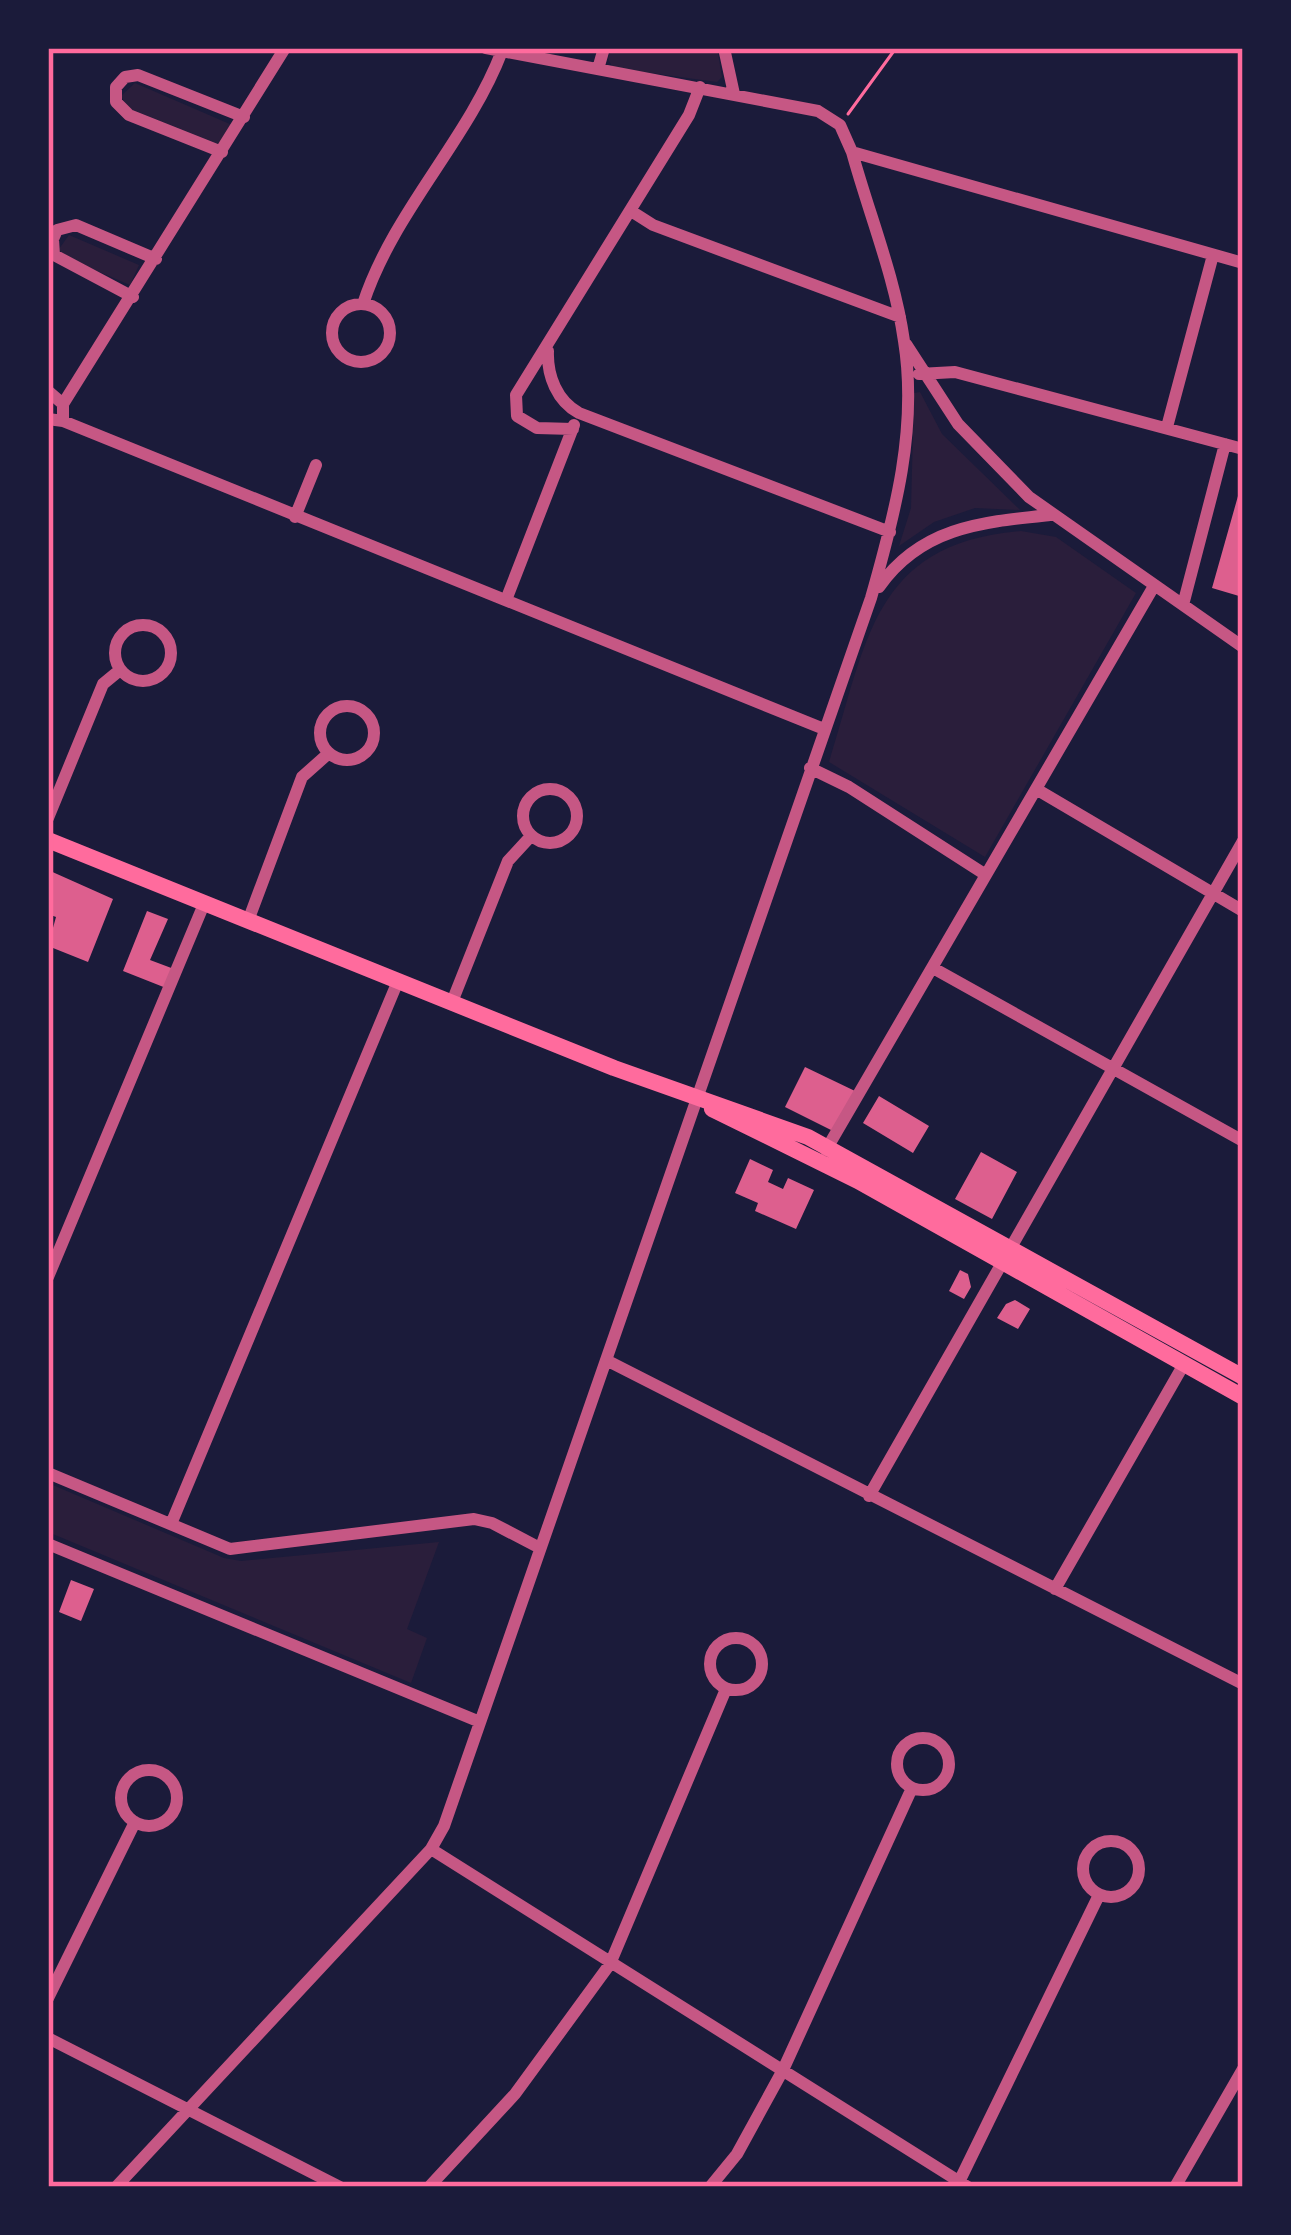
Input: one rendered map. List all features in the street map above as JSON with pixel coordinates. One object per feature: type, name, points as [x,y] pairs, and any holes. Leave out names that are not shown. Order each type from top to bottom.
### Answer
[{"type":"main road","points":[[48,840],[695,1099],[732,1108],[1243,1376]]},
{"type":"main road","points":[[1009,1255],[1243,1397]]},
{"type":"street","points":[[63,421],[63,404],[285,48]]},
{"type":"street","points":[[116,2187],[431,1850],[444,1826],[871,598],[903,471],[905,344],[852,152],[840,125],[818,111],[486,48]]},
{"type":"street","points":[[598,69],[604,48]]},
{"type":"street","points":[[724,48],[734,94]]},
{"type":"street","points":[[363,304],[376,271],[492,77],[502,51]]},
{"type":"street","points":[[222,152],[129,115],[116,102],[116,87],[125,77],[138,75],[244,117]]},
{"type":"street","points":[[573,429],[527,424],[517,416],[516,395],[689,115],[700,87]]},
{"type":"street","points":[[852,152],[1243,263]]},
{"type":"street","points":[[631,211],[653,225],[900,317]]},
{"type":"street","points":[[133,297],[54,255],[57,230],[76,225],[156,259]]},
{"type":"street","points":[[1167,427],[1213,255]]},
{"type":"street","points":[[363,304],[381,312],[390,339],[379,356],[361,362],[337,349],[332,332],[345,309],[363,304]]},
{"type":"street","points":[[905,344],[986,456],[1050,515],[1243,647]]},
{"type":"street","points":[[548,346],[553,384],[567,406],[579,413],[890,532]]},
{"type":"street","points":[[906,377],[956,373],[1243,449]]},
{"type":"street","points":[[48,392],[63,404]]},
{"type":"street","points":[[506,600],[579,413]]},
{"type":"street","points":[[48,419],[63,421],[824,729]]},
{"type":"street","points":[[1183,605],[1225,444]]},
{"type":"street","points":[[295,517],[316,466]]},
{"type":"street","points":[[871,598],[898,563],[928,540],[967,525],[1050,515]]},
{"type":"street","points":[[824,1154],[1154,586]]},
{"type":"street","points":[[138,625],[164,634],[171,651],[160,675],[134,680],[120,670],[114,652],[121,634],[138,625]]},
{"type":"street","points":[[48,818],[103,684],[120,670]]},
{"type":"street","points":[[346,706],[363,712],[373,727],[368,751],[353,759],[329,754],[320,738],[323,720],[346,706]]},
{"type":"street","points":[[248,921],[302,777],[329,754]]},
{"type":"street","points":[[810,768],[986,875]]},
{"type":"street","points":[[555,789],[570,797],[578,814],[566,838],[548,843],[531,836],[523,812],[531,796],[555,789]]},
{"type":"street","points":[[1036,789],[1243,911]]},
{"type":"street","points":[[452,1002],[508,861],[531,836]]},
{"type":"street","points":[[869,1496],[1243,841]]},
{"type":"street","points":[[48,1276],[204,904]]},
{"type":"street","points":[[932,968],[1243,1141]]},
{"type":"street","points":[[171,1524],[398,981]]},
{"type":"street","points":[[607,1360],[869,1496],[1241,1679]]},
{"type":"street","points":[[1055,1589],[1184,1364]]},
{"type":"street","points":[[48,1473],[230,1549],[474,1519],[538,1547]]},
{"type":"street","points":[[48,1544],[480,1722]]},
{"type":"street","points":[[727,1639],[745,1639],[762,1658],[761,1674],[742,1690],[726,1689],[709,1668],[713,1650],[727,1639]]},
{"type":"street","points":[[429,2187],[515,2094],[610,1964],[726,1689]]},
{"type":"street","points":[[917,1738],[934,1740],[947,1753],[949,1771],[930,1790],[912,1788],[900,1778],[898,1754],[917,1738]]},
{"type":"street","points":[[143,1771],[161,1773],[174,1785],[173,1811],[152,1825],[135,1822],[121,1798],[127,1780],[143,1771]]},
{"type":"street","points":[[710,2187],[736,2154],[783,2070],[912,1788]]},
{"type":"street","points":[[48,1998],[135,1822]]},
{"type":"street","points":[[1097,1844],[1123,1844],[1139,1867],[1134,1886],[1118,1897],[1099,1894],[1086,1883],[1085,1857],[1097,1844]]},
{"type":"street","points":[[431,1850],[961,2185],[1099,1894]]},
{"type":"street","points":[[48,2038],[340,2187]]},
{"type":"street","points":[[1174,2187],[1243,2069]]},
{"type":"path","points":[[840,125],[896,48]]},
{"type":"shaded area","points":[[611,48],[717,48],[722,77],[717,82],[613,68],[608,59]]},
{"type":"shaded area","points":[[135,83],[232,125],[218,144],[128,108],[121,96]]},
{"type":"shaded area","points":[[69,235],[139,265],[130,285],[64,257],[59,249]]},
{"type":"shaded area","points":[[920,392],[942,434],[1020,510],[975,508],[934,522],[899,546],[911,508],[914,393]]},
{"type":"shaded area","points":[[1021,531],[1056,537],[1136,593],[985,857],[829,762],[867,640],[883,606],[905,578],[933,555],[972,539]]},
{"type":"shaded area","points":[[48,1483],[241,1561],[439,1542],[407,1629],[427,1638],[411,1683],[48,1532]]},
{"type":"building","points":[[1238,496],[1243,497],[1239,596],[1212,588]]},
{"type":"building","points":[[48,870],[113,899],[88,962],[48,946],[56,917],[48,914]]},
{"type":"building","points":[[147,911],[168,919],[150,960],[174,969],[166,988],[123,971]]},
{"type":"building","points":[[805,1067],[855,1091],[835,1132],[785,1107]]},
{"type":"building","points":[[879,1096],[929,1126],[913,1153],[863,1123]]},
{"type":"building","points":[[981,1152],[1017,1172],[992,1219],[955,1199]]},
{"type":"building","points":[[750,1159],[773,1170],[768,1182],[783,1189],[788,1178],[814,1190],[796,1229],[755,1211],[758,1203],[735,1193]]},
{"type":"building","points":[[960,1270],[968,1274],[971,1287],[964,1299],[949,1291]]},
{"type":"building","points":[[1015,1300],[1030,1309],[1018,1329],[997,1318]]},
{"type":"building","points":[[71,1580],[94,1589],[81,1621],[59,1612]]}]
